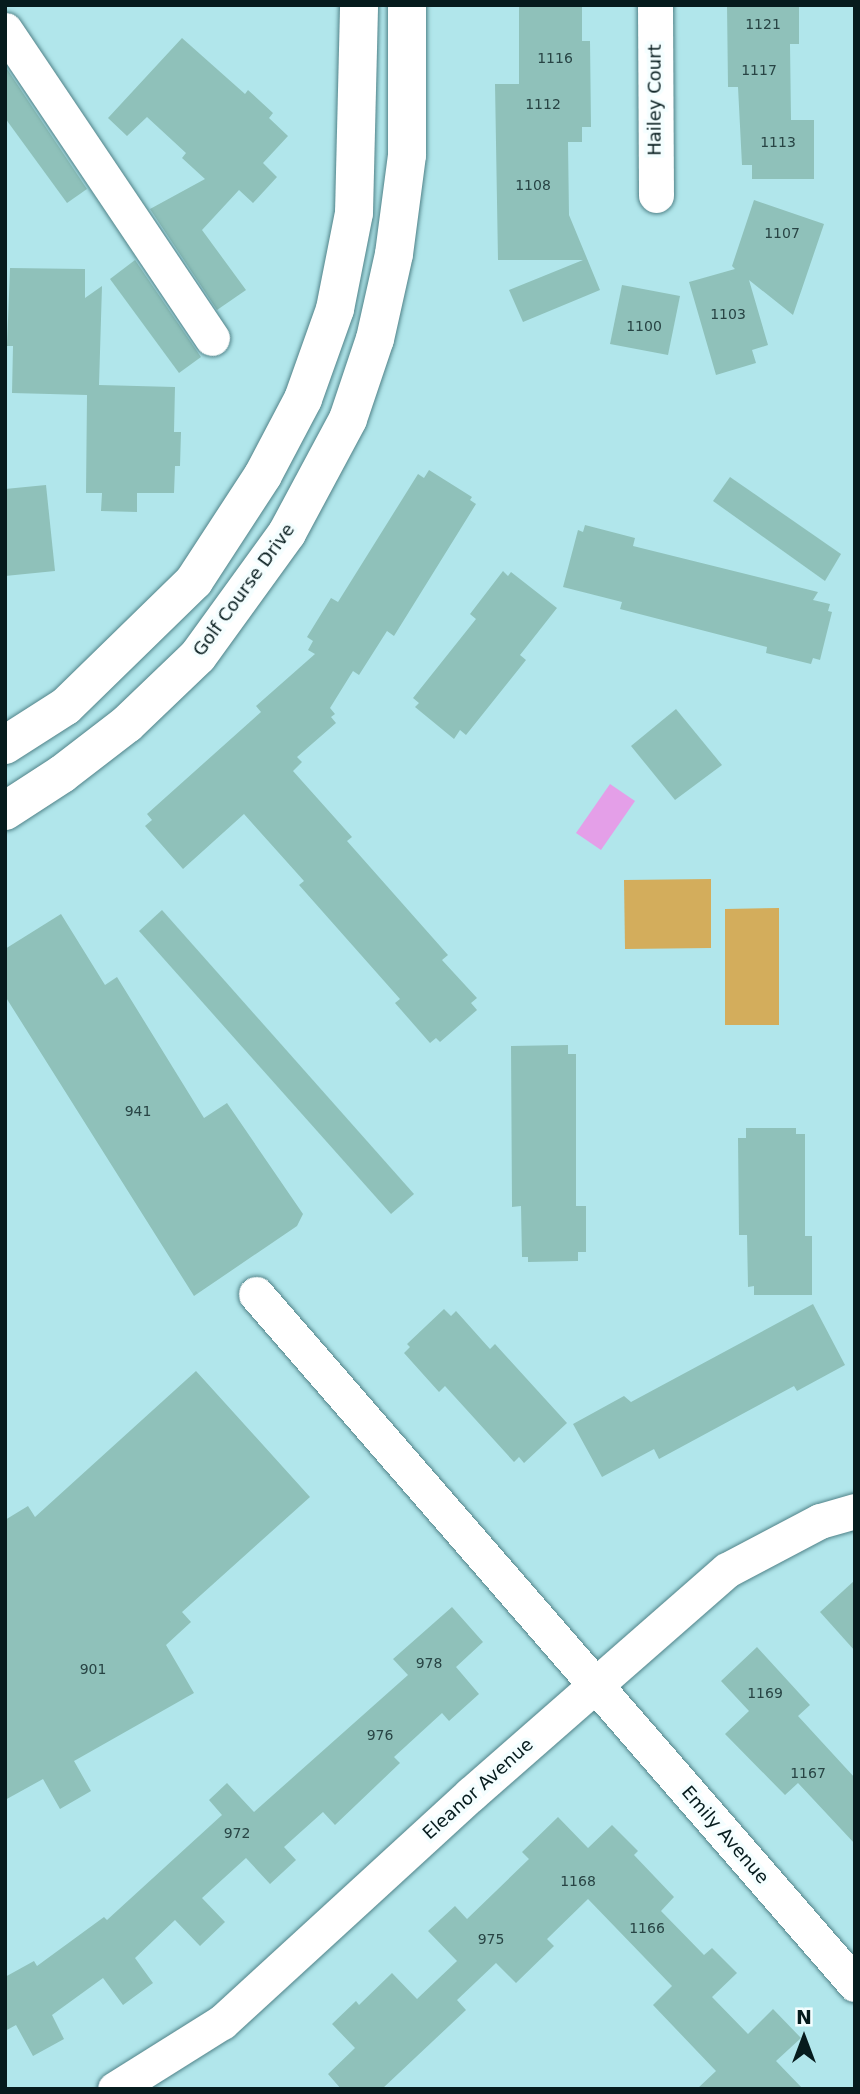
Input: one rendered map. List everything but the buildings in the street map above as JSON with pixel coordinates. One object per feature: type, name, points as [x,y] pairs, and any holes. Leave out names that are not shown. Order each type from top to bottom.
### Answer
[{"type":"street","points":[[5,745],[66,706],[194,581],[263,475],[303,399],[335,309],[354,213],[359,5]]},
{"type":"street","name":"Golf Course Drive","points":[[5,811],[62,774],[127,724],[198,656],[287,533],[348,419],[375,339],[394,254],[407,155],[407,5]]},
{"type":"street","name":"Hailey Court","points":[[655,5],[656,195]]},
{"type":"street","points":[[5,30],[212,338]]},
{"type":"street","name":"Emily Avenue","points":[[256,1294],[855,1984]]},
{"type":"street","name":"Eleanor Avenue","points":[[115,2089],[222,2022],[595,1685],[727,1570],[820,1521],[855,1511]]},
{"type":"shaded area","points":[[610,784],[635,801],[601,850],[576,833]]},
{"type":"shaded area","points":[[711,879],[711,948],[625,949],[624,880]]},
{"type":"shaded area","points":[[779,908],[779,1025],[725,1025],[725,909]]}]
